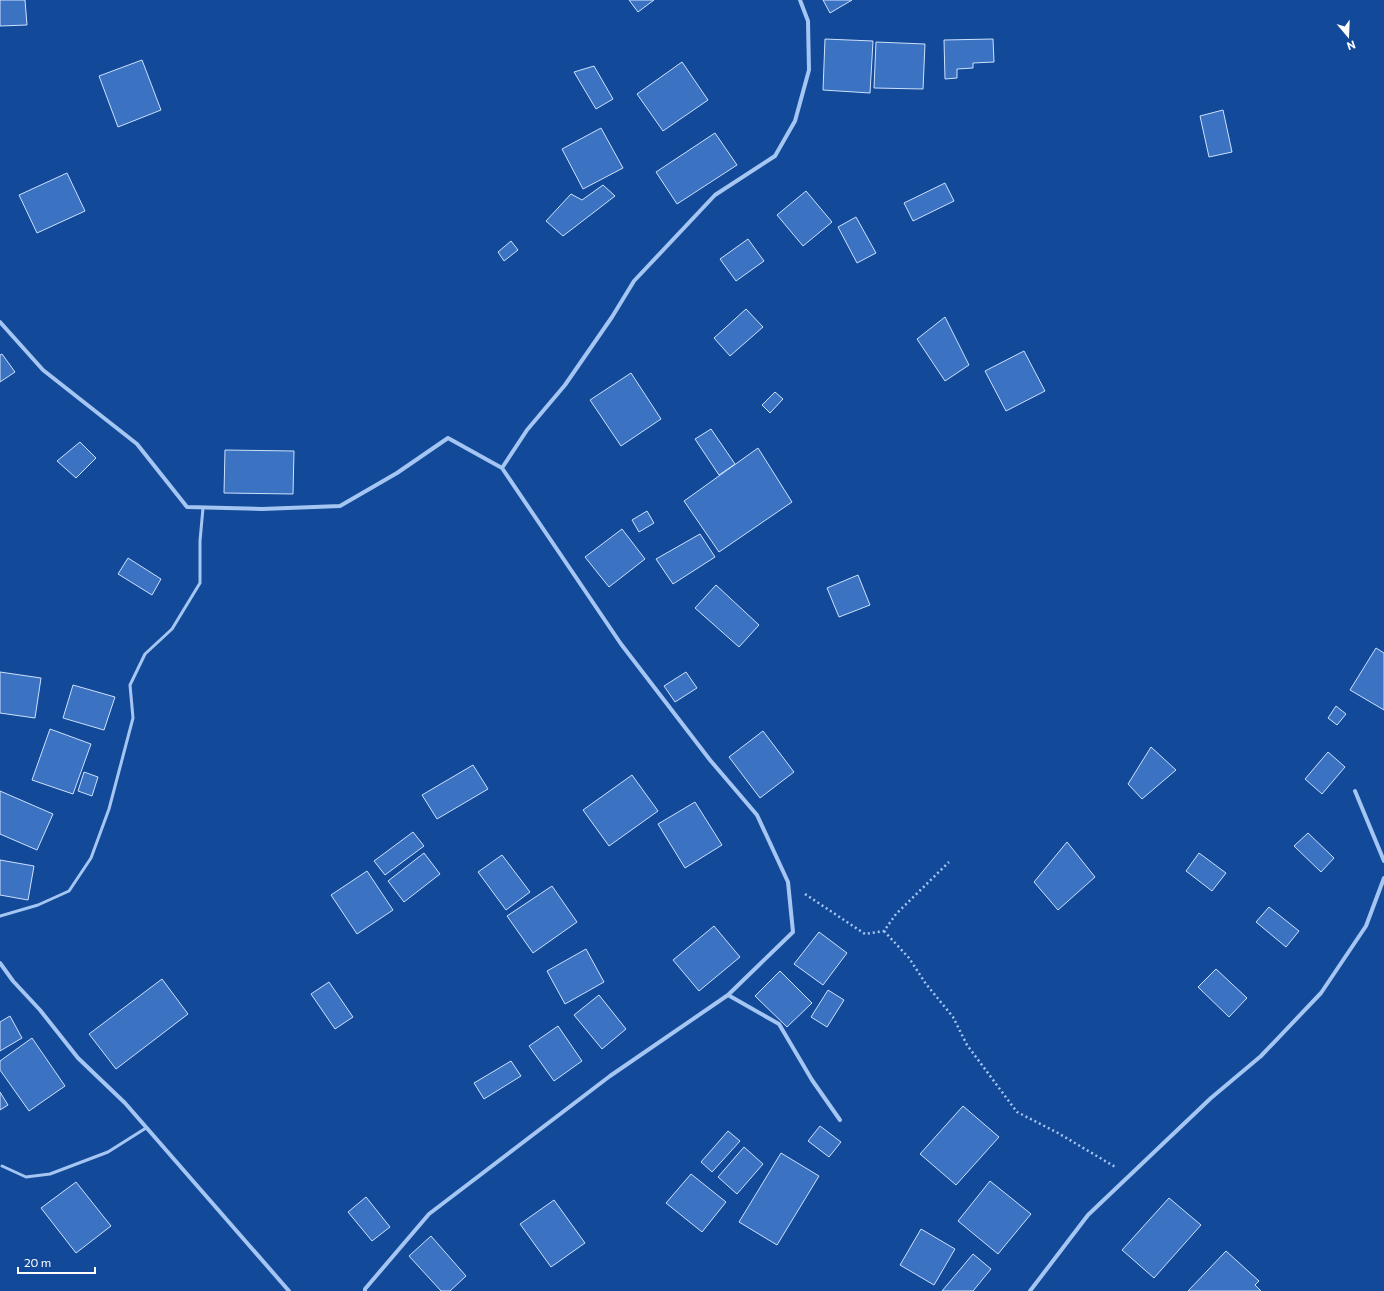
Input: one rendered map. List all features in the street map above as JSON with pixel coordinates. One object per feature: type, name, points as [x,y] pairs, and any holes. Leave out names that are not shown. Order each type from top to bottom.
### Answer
[{"type":"street","points":[[502,468],[528,430],[565,385],[612,317],[634,281],[715,195],[775,156],[795,121],[808,70],[808,21],[800,0]]},
{"type":"street","points":[[0,322],[43,370],[137,444],[187,507],[262,509],[340,506],[398,473],[448,438],[502,468],[621,644],[710,760],[757,815],[788,882],[793,932],[728,995],[610,1076],[429,1214],[364,1289],[364,1291]]},
{"type":"street","points":[[1355,791],[1384,861]]},
{"type":"street","points":[[1030,1291],[1088,1215],[1211,1098],[1261,1056],[1321,993],[1366,926],[1384,878]]},
{"type":"street","points":[[0,963],[13,981],[40,1010],[78,1058],[125,1103],[289,1291]]},
{"type":"street","points":[[728,995],[779,1024],[812,1080],[840,1120]]},
{"type":"lane","points":[[0,916],[38,905],[69,891],[91,858],[109,809],[133,718],[130,684],[145,654],[172,629],[200,583],[200,542],[203,508]]},
{"type":"lane","points":[[2,1166],[26,1177],[50,1174],[108,1152],[146,1128]]},
{"type":"path","points":[[788,882],[865,934],[884,931],[896,914],[949,862]]},
{"type":"path","points":[[884,931],[909,958],[926,984],[952,1017],[967,1045],[1017,1112],[1086,1148],[1129,1176]]},
{"type":"building","points":[[0,0],[25,0],[27,25],[0,26]]},
{"type":"building","points":[[629,0],[654,0],[638,12]]},
{"type":"building","points":[[823,0],[852,0],[830,13]]},
{"type":"building","points":[[825,39],[873,41],[870,93],[823,90]]},
{"type":"building","points":[[993,39],[994,62],[973,63],[973,68],[957,69],[957,78],[945,79],[944,40]]},
{"type":"building","points":[[876,42],[925,44],[923,89],[874,88]]},
{"type":"building","points":[[142,60],[161,110],[118,127],[99,76]]},
{"type":"building","points":[[682,62],[708,100],[663,131],[637,94]]},
{"type":"building","points":[[594,66],[613,99],[596,109],[574,72]]},
{"type":"building","points":[[1223,110],[1232,152],[1209,157],[1200,116]]},
{"type":"building","points":[[601,128],[623,168],[583,189],[562,149]]},
{"type":"building","points":[[715,133],[737,165],[677,204],[656,172]]},
{"type":"building","points":[[67,173],[85,211],[37,233],[19,195]]},
{"type":"building","points":[[945,183],[954,201],[913,221],[904,203]]},
{"type":"building","points":[[603,185],[615,196],[563,236],[546,221],[571,194],[582,200]]},
{"type":"building","points":[[806,191],[832,222],[803,246],[777,215]]},
{"type":"building","points":[[856,217],[876,253],[857,263],[838,227]]},
{"type":"building","points":[[748,239],[764,261],[736,281],[720,259]]},
{"type":"building","points":[[511,241],[518,250],[504,261],[498,252]]},
{"type":"building","points":[[746,309],[763,327],[730,356],[714,338]]},
{"type":"building","points":[[945,317],[969,365],[945,381],[917,339]]},
{"type":"building","points":[[1024,351],[1045,391],[1006,411],[985,371]]},
{"type":"building","points":[[2,354],[15,372],[0,382],[0,355]]},
{"type":"building","points":[[631,373],[661,419],[621,446],[590,400]]},
{"type":"building","points":[[775,392],[783,399],[770,413],[762,405]]},
{"type":"building","points":[[711,429],[735,464],[719,475],[695,439]]},
{"type":"building","points":[[80,442],[96,458],[76,478],[57,461]]},
{"type":"building","points":[[758,448],[792,502],[719,552],[684,501]]},
{"type":"building","points":[[225,450],[294,451],[293,494],[224,493]]},
{"type":"building","points":[[647,511],[654,523],[639,532],[632,520]]},
{"type":"building","points":[[622,529],[645,559],[609,587],[585,557]]},
{"type":"building","points":[[700,534],[715,557],[673,584],[656,559]]},
{"type":"building","points":[[128,558],[161,579],[152,595],[118,574]]},
{"type":"building","points":[[858,575],[870,605],[839,617],[827,588]]},
{"type":"building","points":[[716,585],[759,625],[739,647],[695,608]]},
{"type":"building","points":[[1376,648],[1384,653],[1384,710],[1350,690]]},
{"type":"building","points":[[0,672],[41,678],[35,718],[0,713]]},
{"type":"building","points":[[686,672],[697,688],[675,702],[664,686]]},
{"type":"building","points":[[73,685],[115,697],[104,730],[63,718]]},
{"type":"building","points":[[1336,706],[1346,714],[1337,725],[1328,718]]},
{"type":"building","points":[[50,729],[91,744],[73,794],[32,780]]},
{"type":"building","points":[[763,731],[794,772],[760,798],[729,757]]},
{"type":"building","points":[[1151,747],[1176,770],[1142,799],[1128,784]]},
{"type":"building","points":[[1328,752],[1345,767],[1322,794],[1305,779]]},
{"type":"building","points":[[473,765],[488,789],[437,819],[422,795]]},
{"type":"building","points":[[84,772],[98,777],[92,796],[78,791]]},
{"type":"building","points":[[632,775],[658,811],[609,846],[583,810]]},
{"type":"building","points":[[0,791],[53,814],[37,850],[0,834]]},
{"type":"building","points":[[695,802],[722,845],[685,868],[658,824]]},
{"type":"building","points":[[413,832],[424,846],[385,875],[374,861]]},
{"type":"building","points":[[1308,833],[1334,858],[1321,872],[1294,846]]},
{"type":"building","points":[[1067,842],[1095,877],[1058,910],[1034,882]]},
{"type":"building","points":[[424,853],[440,874],[404,902],[388,881]]},
{"type":"building","points":[[1199,853],[1226,873],[1212,891],[1186,871]]},
{"type":"building","points":[[502,855],[530,892],[506,910],[478,872]]},
{"type":"building","points":[[0,860],[34,866],[28,900],[0,895]]},
{"type":"building","points":[[367,871],[393,910],[357,934],[331,895]]},
{"type":"building","points":[[552,886],[577,922],[533,953],[507,916]]},
{"type":"building","points":[[1269,907],[1299,931],[1286,947],[1256,922]]},
{"type":"building","points":[[714,926],[740,957],[699,991],[673,960]]},
{"type":"building","points":[[819,932],[847,953],[823,985],[794,964]]},
{"type":"building","points":[[586,949],[604,982],[565,1004],[547,971]]},
{"type":"building","points":[[1216,969],[1247,998],[1229,1017],[1198,987]]},
{"type":"building","points":[[780,971],[812,1003],[787,1027],[755,996]]},
{"type":"building","points":[[162,979],[188,1014],[116,1069],[89,1034]]},
{"type":"building","points":[[329,982],[353,1017],[335,1029],[311,994]]},
{"type":"building","points":[[828,990],[844,1000],[827,1027],[811,1017]]},
{"type":"building","points":[[599,995],[626,1029],[602,1049],[574,1015]]},
{"type":"building","points":[[10,1016],[22,1038],[0,1051],[0,1022]]},
{"type":"building","points":[[558,1026],[582,1061],[554,1081],[529,1046]]},
{"type":"building","points":[[32,1038],[65,1086],[29,1111],[0,1070],[0,1061]]},
{"type":"building","points":[[511,1061],[521,1076],[484,1099],[474,1083]]},
{"type":"building","points":[[0,1092],[8,1105],[0,1110]]},
{"type":"building","points":[[963,1106],[999,1137],[956,1185],[920,1154]]},
{"type":"building","points":[[820,1126],[841,1142],[829,1157],[808,1141]]},
{"type":"building","points":[[728,1131],[740,1141],[712,1172],[701,1162]]},
{"type":"building","points":[[744,1147],[763,1164],[737,1194],[718,1177]]},
{"type":"building","points":[[781,1153],[819,1176],[777,1245],[739,1222]]},
{"type":"building","points":[[691,1174],[726,1202],[702,1232],[666,1203]]},
{"type":"building","points":[[990,1181],[1031,1214],[998,1254],[958,1221]]},
{"type":"building","points":[[76,1182],[111,1226],[76,1253],[41,1208]]},
{"type":"building","points":[[366,1197],[390,1227],[372,1241],[348,1212]]},
{"type":"building","points":[[1169,1198],[1201,1225],[1154,1278],[1122,1250]]},
{"type":"building","points":[[554,1200],[585,1243],[551,1267],[520,1224]]},
{"type":"building","points":[[921,1229],[955,1249],[934,1285],[900,1265]]},
{"type":"building","points":[[431,1236],[466,1276],[450,1291],[441,1291],[409,1256]]},
{"type":"building","points":[[1226,1251],[1259,1281],[1255,1285],[1261,1291],[1188,1291]]},
{"type":"building","points":[[973,1254],[991,1269],[973,1291],[942,1291]]}]
